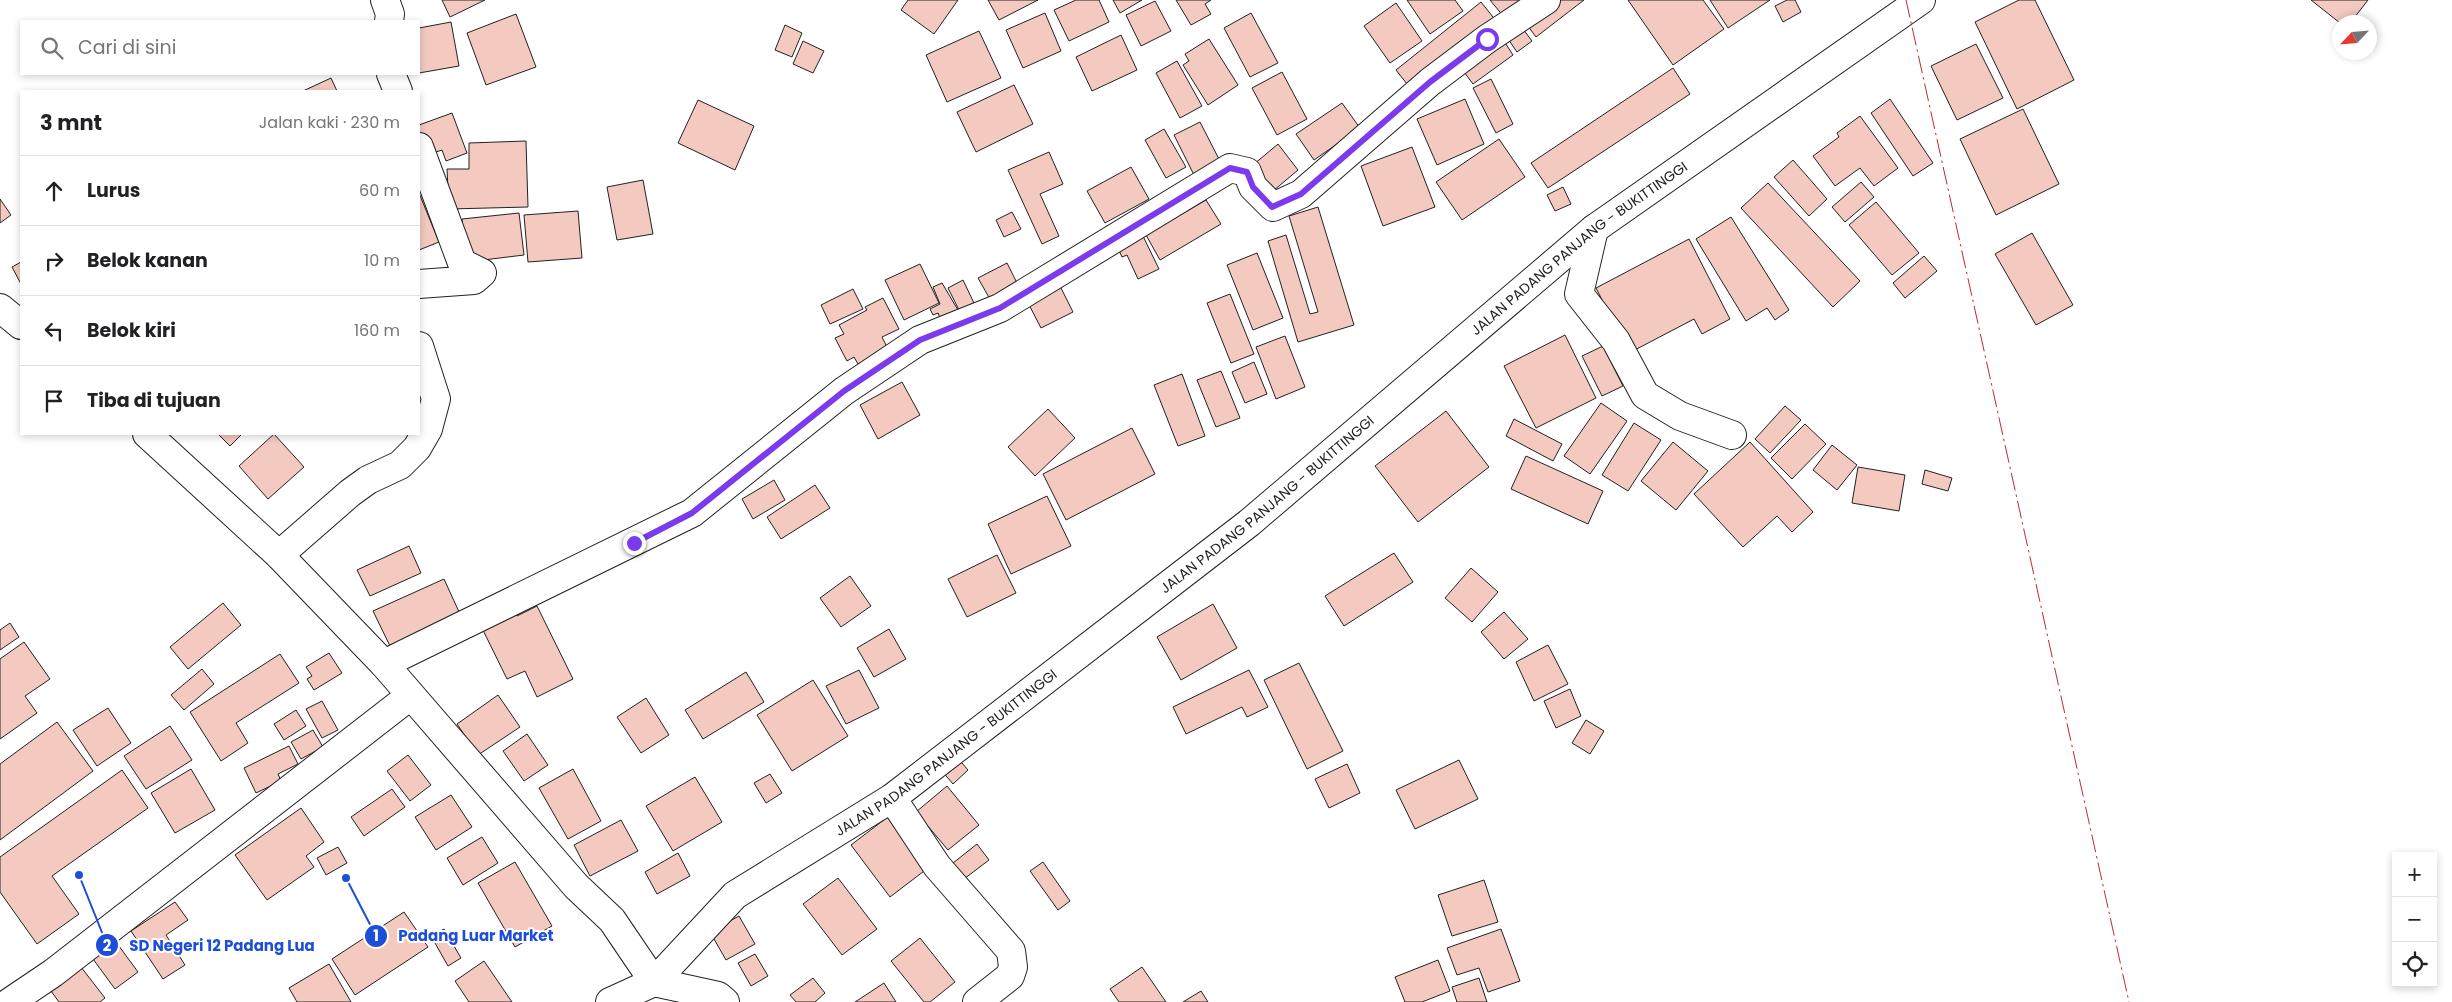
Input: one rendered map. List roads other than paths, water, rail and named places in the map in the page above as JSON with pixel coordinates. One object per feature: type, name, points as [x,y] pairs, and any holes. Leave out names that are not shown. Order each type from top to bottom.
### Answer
[{"type":"main road","points":[[385,0],[390,14],[389,20]]},
{"type":"main road","points":[[384,664],[692,513],[844,391],[920,340],[1000,308],[1230,168],[1247,172],[1253,187],[1272,207],[1301,194],[1430,82],[1487,39],[1546,0]]},
{"type":"main road","name":"JALAN PADANG PANJANG - BUKITTINGGI","points":[[610,1002],[654,982],[735,895],[892,798],[1249,523],[1594,229],[1921,0]]},
{"type":"main road","points":[[391,75],[398,90]]},
{"type":"main road","points":[[420,150],[462,262],[482,273],[474,280],[420,284]]},
{"type":"main road","points":[[1594,229],[1579,294],[1616,341],[1645,395],[1680,416],[1732,434]]},
{"type":"main road","points":[[0,308],[20,324]]},
{"type":"main road","points":[[278,555],[350,493],[368,480],[400,465],[417,448],[428,429],[436,399],[420,349]]},
{"type":"main road","points":[[148,435],[278,555],[384,664],[576,886],[612,920],[654,982],[718,996],[725,1002]]},
{"type":"main road","points":[[10,1002],[53,973],[410,696]]},
{"type":"main road","points":[[892,798],[936,866],[1011,951],[1013,967],[1010,976],[977,1002]]},
{"type":"place","name":"SD Negeri 12 Padang Lua","points":[[79,875]]},
{"type":"place","name":"Padang Luar Market","points":[[346,878]]}]
